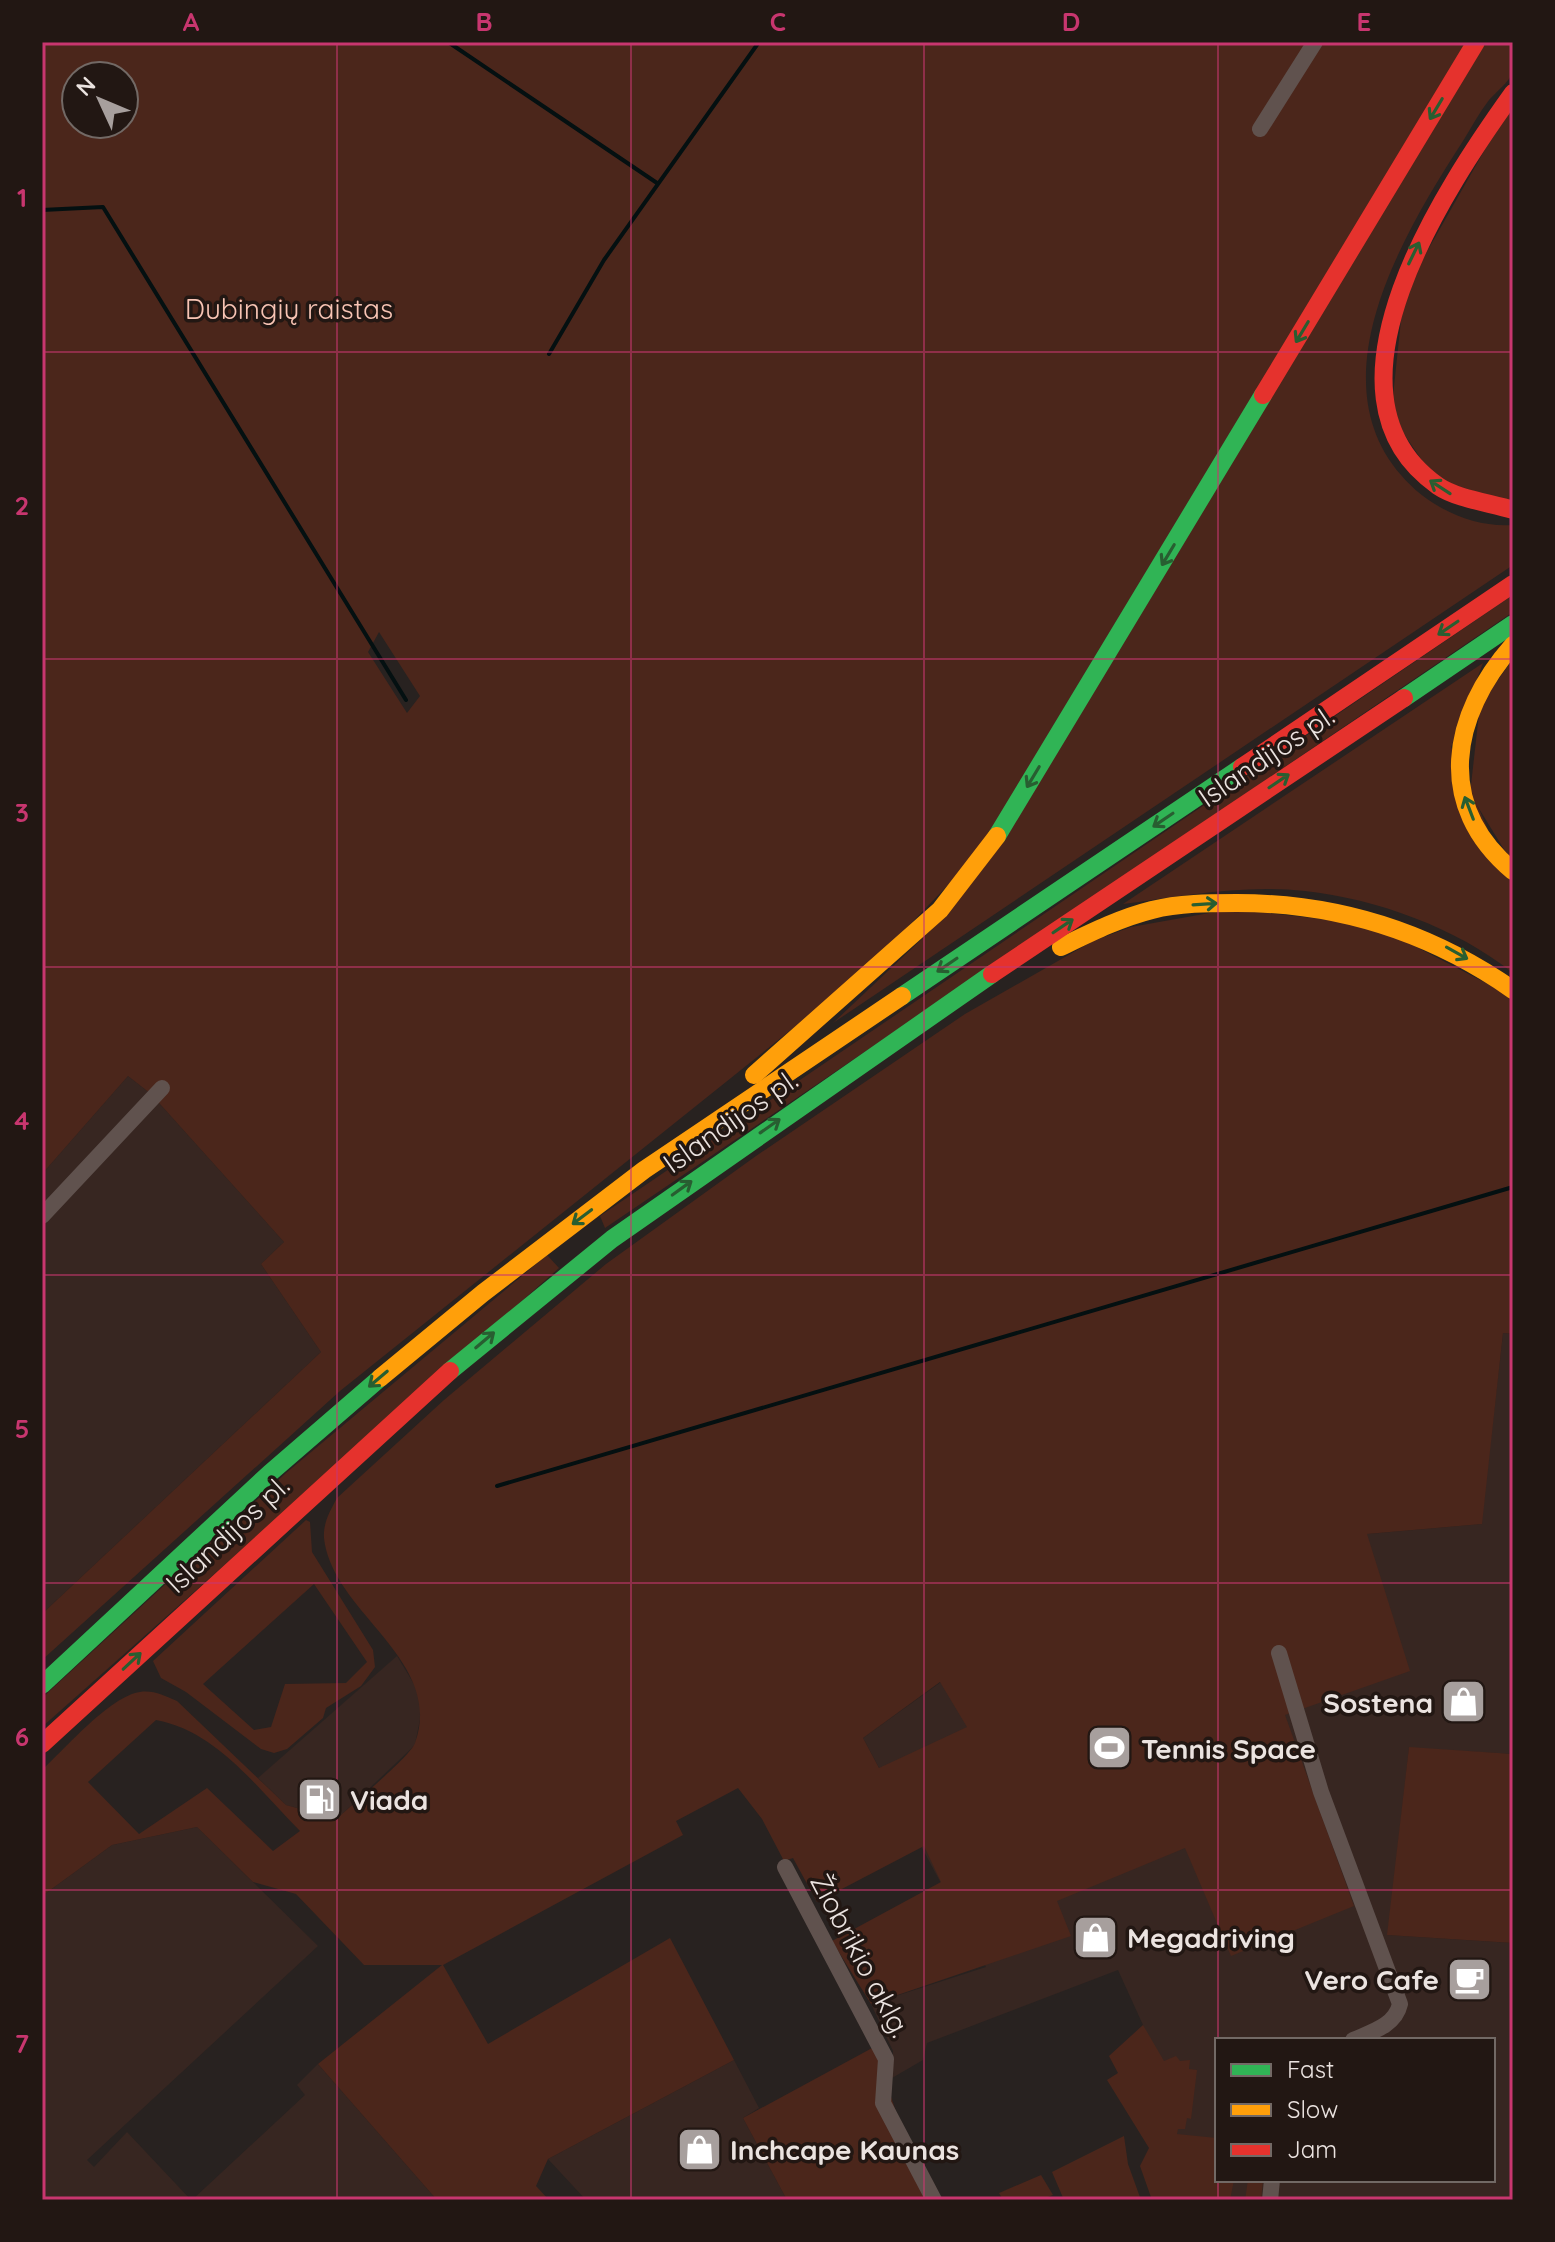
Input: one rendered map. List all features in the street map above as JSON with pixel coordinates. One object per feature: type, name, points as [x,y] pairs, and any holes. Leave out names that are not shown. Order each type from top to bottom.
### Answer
[{"type":"highway","points":[[644,1170],[883,964],[940,910],[992,845],[1476,42]]},
{"type":"highway","points":[[1513,93],[1468,156],[1410,262],[1385,336],[1381,383],[1388,422],[1414,468],[1455,497],[1513,510]]},
{"type":"highway","name":"Islandijos pl.","points":[[42,1685],[270,1473],[382,1376],[483,1293],[644,1170],[1513,584]]},
{"type":"highway","name":"Islandijos pl.","points":[[42,1744],[342,1466],[506,1322],[694,1179],[952,1001],[1513,624]]},
{"type":"highway","points":[[1513,645],[1475,698],[1464,724],[1461,757],[1467,809],[1485,842],[1513,871]]},
{"type":"highway","points":[[952,1001],[1104,926],[1153,909],[1256,901],[1310,906],[1386,922],[1439,943],[1485,969],[1513,990]]},
{"type":"street","points":[[1260,129],[1315,42]]},
{"type":"street","points":[[42,1216],[162,1088]]},
{"type":"street","points":[[1279,1653],[1321,1792],[1400,2004],[1395,2018],[1358,2038]]},
{"type":"street","name":"Žiobrikio aklg.","points":[[785,1867],[886,2059],[883,2103],[934,2200]]},
{"type":"shaded area","points":[[128,1076],[151,1094],[284,1242],[261,1264],[321,1352],[42,1614],[42,1174]]},
{"type":"shaded area","points":[[1503,1333],[1513,1334],[1513,1754],[1409,1748],[1388,1935],[1513,1943],[1513,2200],[1160,2200],[1143,2025],[1118,1970],[927,2043],[923,2060],[892,2078],[893,2051],[871,2004],[986,1967],[863,1738],[941,1682],[1367,1534],[1481,1524]]},
{"type":"shaded area","points":[[397,1656],[417,1689],[422,1708],[415,1745],[337,1819],[286,1805],[258,1778]]},
{"type":"shaded area","points":[[197,1827],[318,1946],[87,2160],[94,2167],[127,2132],[191,2200],[42,2200],[42,1896],[112,1845]]},
{"type":"shaded area","points":[[734,2060],[759,2108],[743,2118],[787,2200],[586,2200],[548,2159]]},
{"type":"shaded area","points":[[318,2064],[437,2200],[192,2200],[305,2095],[297,2085]]},
{"type":"green space","name":"Dubingių raistas","points":[[42,42],[1467,42],[975,857],[867,969],[340,1391],[42,1660],[42,1614],[321,1352],[261,1264],[284,1242],[151,1094],[128,1076],[42,1174]],"holes":[[[379,632],[420,696],[407,713],[368,652]]]},
{"type":"green space","points":[[1484,42],[1513,42],[1513,72],[1478,115],[1395,260],[1378,305],[1368,350],[1367,394],[1377,436],[1401,475],[1424,496],[1451,513],[1481,523],[1513,525],[1513,565],[833,1023],[925,936]]},
{"type":"green space","points":[[1513,100],[1513,504],[1434,478],[1391,415],[1404,292]]},
{"type":"green space","points":[[1513,595],[1513,612],[605,1228],[600,1216]]},
{"type":"green space","points":[[1513,659],[1513,864],[1470,794],[1480,705]]},
{"type":"green space","points":[[1483,663],[1451,747],[1513,885],[1513,973],[1442,929],[1388,909],[1332,895],[1260,889],[1123,904]]},
{"type":"green space","points":[[1232,909],[1374,925],[1513,997],[1513,1334],[1503,1333],[1482,1524],[1367,1534],[1410,1671],[1285,1715],[1354,1906],[1231,1956],[1185,1848],[1057,1901],[1071,1936],[871,2004],[832,1941],[941,1882],[924,1846],[817,1902],[793,1858],[784,1861],[762,1819],[738,1788],[676,1821],[683,1835],[443,1965],[488,2044],[670,1938],[734,2060],[548,2159],[536,2186],[549,2200],[437,2200],[318,2064],[442,1965],[364,1965],[296,1894],[253,1882],[197,1827],[112,1845],[42,1896],[42,1770],[102,1713],[115,1703],[140,1692],[177,1701],[286,1805],[337,1819],[411,1750],[420,1713],[415,1686],[402,1661],[346,1590],[331,1565],[324,1533],[337,1498],[444,1400],[606,1264],[756,1156],[965,1014],[1093,941],[1131,927]],"holes":[[[940,1682],[967,1727],[879,1768],[863,1738]],[[156,1720],[178,1726],[217,1749],[252,1780],[300,1831],[273,1851],[207,1788],[139,1834],[88,1782]]]},
{"type":"green space","points":[[547,1255],[559,1268],[42,1727],[42,1698],[286,1473]]},
{"type":"green space","points":[[306,1520],[310,1522],[312,1552],[373,1650],[375,1667],[361,1686],[326,1708],[323,1718],[287,1749],[274,1753],[261,1749],[186,1692],[161,1678],[153,1661]],"holes":[[[314,1584],[367,1662],[346,1683],[285,1684],[271,1727],[254,1730],[203,1684]]]},
{"type":"green space","points":[[1409,1747],[1513,1754],[1513,1943],[1387,1935]]},
{"type":"green space","points":[[1143,2025],[1164,2061],[1176,2056],[1180,2061],[1190,2060],[1189,2069],[1197,2070],[1191,2119],[1187,2118],[1185,2129],[1178,2129],[1177,2134],[1215,2138],[1215,2182],[1234,2182],[1230,2200],[1152,2200],[1140,2166],[1149,2148],[1107,2080],[1118,2073],[1109,2056]]},
{"type":"green space","points":[[874,2047],[926,2200],[787,2200],[743,2118]]},
{"type":"green space","points":[[1124,2136],[1128,2164],[1141,2200],[1064,2200],[1052,2172]]},
{"type":"green space","points":[[1041,2175],[1053,2195],[1040,2200],[1003,2200],[999,2193]]},
{"type":"green space","points":[[1248,2182],[1263,2182],[1261,2200],[1245,2200]]},
{"type":"waterway","points":[[448,42],[657,183]]},
{"type":"waterway","points":[[549,354],[604,260],[759,42]]},
{"type":"waterway","points":[[42,210],[103,207],[406,700]]},
{"type":"waterway","points":[[497,1486],[1513,1187]]},
{"type":"traffic: fast","points":[[997,836],[1263,395]]},
{"type":"traffic: fast","points":[[1404,698],[1513,624]]},
{"type":"traffic: fast","points":[[902,996],[1242,767]]},
{"type":"traffic: fast","points":[[450,1371],[612,1239],[992,974]]},
{"type":"traffic: fast","points":[[42,1685],[270,1473],[380,1378]]},
{"type":"traffic: slow","points":[[1513,645],[1492,672],[1476,701],[1465,730],[1460,760],[1462,789],[1471,818],[1488,845],[1513,871]]},
{"type":"traffic: slow","points":[[754,1075],[940,910],[997,836]]},
{"type":"traffic: slow","points":[[1061,947],[1140,913],[1162,908],[1205,903],[1275,904],[1347,915],[1416,937],[1449,952],[1513,990]]},
{"type":"traffic: slow","points":[[380,1378],[483,1293],[644,1170],[902,996]]},
{"type":"traffic: jam","points":[[1263,395],[1476,42]]},
{"type":"traffic: jam","points":[[1513,93],[1455,180],[1425,234],[1401,290],[1386,345],[1385,399],[1401,446],[1438,486],[1464,497],[1513,510]]},
{"type":"traffic: jam","points":[[1242,767],[1513,584]]},
{"type":"traffic: jam","points":[[992,974],[1404,698]]},
{"type":"traffic: jam","points":[[42,1744],[450,1371]]},
{"type":"place","name":"Sostena","points":[[1464,1702]]},
{"type":"place","name":"Tennis Space","points":[[1110,1748]]},
{"type":"place","name":"Viada","points":[[319,1799]]},
{"type":"place","name":"Megadriving","points":[[1096,1937]]},
{"type":"place","name":"Vero Cafe","points":[[1470,1979]]},
{"type":"place","name":"Inchcape Kaunas","points":[[699,2149]]}]
